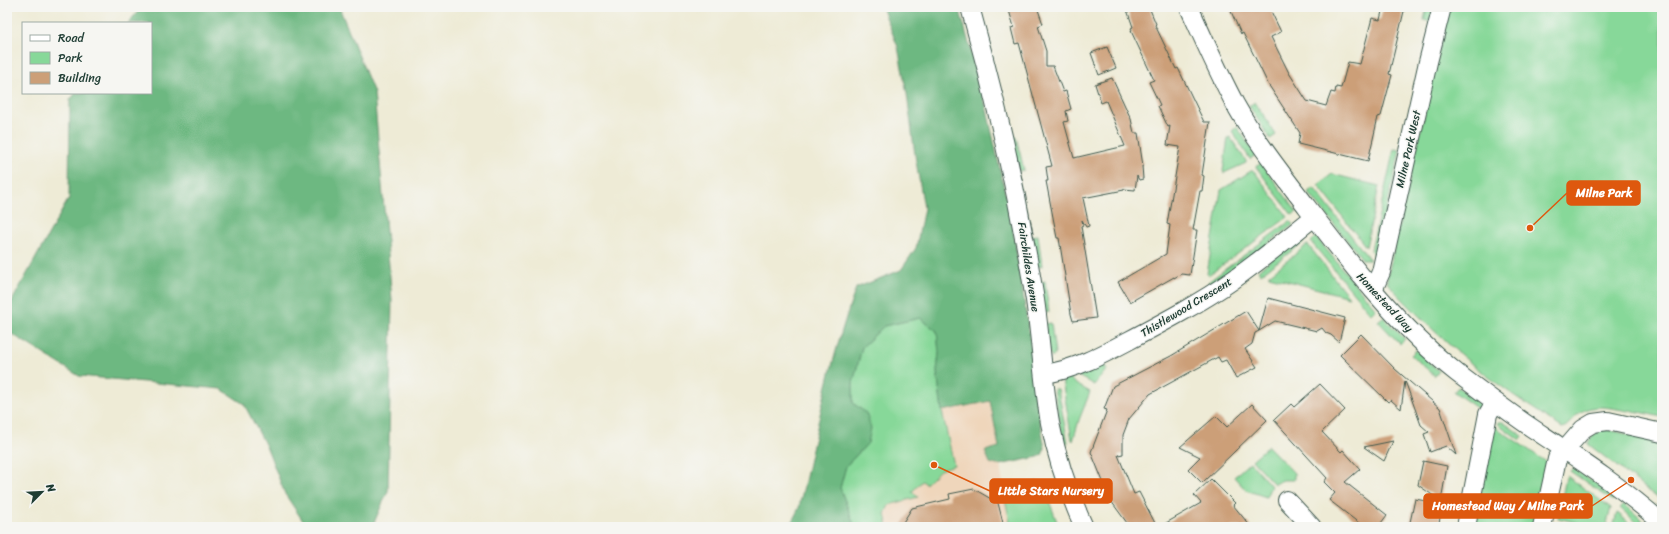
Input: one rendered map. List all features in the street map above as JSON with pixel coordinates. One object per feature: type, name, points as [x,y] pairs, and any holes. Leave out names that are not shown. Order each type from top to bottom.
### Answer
[{"type":"street","name":"Fairchildes Avenue","points":[[970,7],[1003,136],[1019,210],[1035,301],[1053,439],[1068,490],[1084,527]]},
{"type":"street","name":"Homestead Way","points":[[1189,7],[1218,69],[1244,119],[1276,166],[1314,217],[1372,290],[1428,348],[1458,373],[1495,402],[1615,485],[1662,523]]},
{"type":"street","name":"Milne Park West","points":[[1372,290],[1381,272],[1428,62],[1442,7]]},
{"type":"street","name":"Thistlewood Crescent","points":[[1044,374],[1059,372],[1110,351],[1181,312],[1232,280],[1314,217]]},
{"type":"street","points":[[1466,527],[1488,414],[1495,402]]},
{"type":"street","points":[[1542,527],[1557,459],[1564,449],[1583,429],[1598,422],[1608,421],[1662,433]]},
{"type":"street","points":[[1287,500],[1312,527]]},
{"type":"shaded area","points":[[990,400],[999,447],[1001,472],[1012,527],[840,527],[942,411]]},
{"type":"green space","points":[[142,7],[339,7],[374,93],[392,300],[388,491],[372,527],[307,527],[285,494],[267,448],[244,404],[221,389],[79,376],[7,331],[7,310],[69,198],[70,100],[75,94],[152,94],[152,22],[129,22]]},
{"type":"green space","points":[[882,7],[959,7],[987,110],[1013,229],[1045,448],[1042,455],[1038,457],[999,465],[990,463],[985,451],[999,447],[990,401],[942,411],[937,372],[939,353],[937,331],[920,318],[884,326],[862,347],[853,383],[853,403],[866,413],[871,428],[868,443],[846,466],[840,488],[855,527],[789,527],[799,508],[831,369],[856,288],[901,270],[916,248],[924,208],[907,94],[898,47]]},
{"type":"green space","points":[[1427,7],[1434,7],[1430,22],[1424,20]]},
{"type":"green space","points":[[1449,7],[1662,7],[1662,417],[1629,410],[1594,407],[1582,412],[1562,428],[1485,374],[1450,346],[1388,284],[1387,279]]},
{"type":"green space","points":[[1255,102],[1276,135],[1270,139],[1249,106]]},
{"type":"green space","points":[[1237,127],[1256,155],[1250,159],[1232,131]]},
{"type":"green space","points":[[1016,137],[1024,170],[1019,171],[1011,139]]},
{"type":"green space","points":[[1230,137],[1246,163],[1224,173],[1223,171],[1228,138]]},
{"type":"green space","points":[[1394,149],[1400,150],[1376,257],[1374,257],[1371,250]]},
{"type":"green space","points":[[1261,163],[1297,212],[1292,215],[1256,167]]},
{"type":"green space","points":[[1251,171],[1254,171],[1288,217],[1209,275],[1207,274],[1221,190]]},
{"type":"green space","points":[[1332,174],[1379,186],[1366,247],[1318,185]]},
{"type":"green space","points":[[1314,188],[1370,260],[1363,260],[1308,192]]},
{"type":"green space","points":[[1290,221],[1293,225],[1211,286],[1208,282]]},
{"type":"green space","points":[[1038,235],[1042,266],[1037,267],[1032,236]]},
{"type":"green space","points":[[1301,237],[1305,241],[1261,274],[1258,270]]},
{"type":"green space","points":[[1316,237],[1376,309],[1371,314],[1311,242]]},
{"type":"green space","points":[[1307,245],[1309,246],[1349,297],[1269,276]]},
{"type":"green space","points":[[1045,281],[1049,312],[1044,313],[1040,282]]},
{"type":"green space","points":[[1383,317],[1405,339],[1400,344],[1378,321]]},
{"type":"green space","points":[[920,318],[937,331],[939,353],[937,372],[942,411],[954,465],[940,470],[926,484],[922,481],[912,492],[918,497],[889,505],[885,514],[888,527],[855,527],[840,488],[846,466],[868,443],[866,413],[853,403],[853,383],[862,347],[884,326]]},
{"type":"green space","points":[[1051,323],[1055,354],[1052,358],[1049,352],[1045,324]]},
{"type":"green space","points":[[1416,350],[1439,371],[1435,376],[1411,355]]},
{"type":"green space","points":[[1101,362],[1107,369],[1094,385],[1078,376],[1077,373]]},
{"type":"green space","points":[[1069,377],[1074,383],[1090,392],[1079,420],[1073,441],[1062,380]]},
{"type":"green space","points":[[1458,387],[1478,402],[1481,411],[1454,392]]},
{"type":"green space","points":[[1054,389],[1058,389],[1068,443],[1063,444]]},
{"type":"green space","points":[[1503,422],[1523,436],[1520,440],[1497,423]]},
{"type":"green space","points":[[1494,426],[1548,463],[1535,527],[1473,527]]},
{"type":"green space","points":[[1600,430],[1609,430],[1662,442],[1662,499],[1655,496],[1588,444],[1593,435]]},
{"type":"green space","points":[[1268,446],[1294,473],[1294,480],[1283,480],[1274,484],[1252,460]]},
{"type":"green space","points":[[1250,462],[1271,486],[1266,497],[1246,490],[1234,477]]},
{"type":"green space","points":[[1573,468],[1614,496],[1613,501],[1570,471]]},
{"type":"green space","points":[[1567,476],[1611,508],[1606,527],[1594,527],[1558,518]]},
{"type":"green space","points":[[1041,482],[1043,485],[1059,527],[1011,527],[1003,490]]},
{"type":"green space","points":[[1624,504],[1650,527],[1642,527],[1620,508]]},
{"type":"green space","points":[[1617,513],[1619,514],[1633,527],[1613,527]]},
{"type":"building","points":[[1008,7],[1037,7],[1043,24],[1038,26],[1046,51],[1046,66],[1053,66],[1063,92],[1066,91],[1071,109],[1066,111],[1068,121],[1064,122],[1074,158],[1125,146],[1106,101],[1101,103],[1095,84],[1112,78],[1131,119],[1134,133],[1138,133],[1143,166],[1143,179],[1139,180],[1137,176],[1135,190],[1124,189],[1083,198],[1089,226],[1086,227],[1082,220],[1083,225],[1081,226],[1096,318],[1073,321],[1071,314],[1059,238],[1057,238],[1046,181],[1048,181],[1046,167],[1052,166],[1019,43],[1015,44],[1011,28],[1014,27]]},
{"type":"building","points":[[1126,7],[1149,7],[1156,24],[1155,25],[1176,69],[1178,68],[1204,122],[1210,122],[1202,175],[1204,176],[1202,191],[1200,191],[1193,230],[1197,230],[1190,275],[1181,274],[1174,277],[1130,302],[1118,282],[1166,254],[1170,225],[1167,224],[1180,147],[1167,145],[1170,126],[1168,127],[1149,82],[1154,80],[1131,31],[1131,28],[1133,27]]},
{"type":"building","points":[[1229,7],[1269,7],[1281,32],[1271,37],[1289,73],[1307,101],[1326,106],[1331,92],[1335,93],[1336,87],[1341,88],[1348,62],[1360,64],[1372,18],[1380,20],[1383,7],[1405,7],[1389,74],[1392,75],[1381,116],[1378,117],[1368,161],[1298,144],[1300,133],[1268,84],[1243,33],[1241,34]]},
{"type":"building","points":[[1107,47],[1116,68],[1099,75],[1091,53]]},
{"type":"building","points":[[1268,298],[1345,318],[1339,342],[1331,335],[1326,333],[1322,328],[1317,331],[1275,321],[1259,331]]},
{"type":"building","points":[[1246,311],[1259,331],[1255,333],[1252,344],[1245,349],[1257,367],[1236,378],[1226,360],[1221,362],[1218,357],[1150,394],[1129,419],[1123,435],[1123,454],[1118,455],[1134,494],[1139,492],[1157,527],[1130,527],[1111,501],[1091,452],[1107,410],[1104,409],[1113,386],[1171,356]]},
{"type":"building","points":[[1361,334],[1395,369],[1440,408],[1456,455],[1446,446],[1430,452],[1424,434],[1429,432],[1421,425],[1405,381],[1401,409],[1391,400],[1388,402],[1340,355]]},
{"type":"building","points":[[1320,384],[1345,410],[1322,432],[1341,452],[1343,450],[1360,469],[1345,482],[1387,515],[1378,527],[1364,527],[1329,500],[1335,493],[1324,482],[1327,478],[1274,420],[1291,404],[1294,407]]},
{"type":"building","points":[[1252,404],[1267,420],[1202,483],[1188,469],[1200,457],[1180,447],[1216,416],[1227,427]]},
{"type":"building","points":[[1393,441],[1384,461],[1364,447]]},
{"type":"building","points":[[1423,461],[1447,466],[1441,501],[1418,485]]},
{"type":"building","points":[[1211,479],[1235,503],[1233,505],[1251,527],[1159,527],[1201,503],[1194,495]]},
{"type":"building","points":[[974,489],[998,503],[1004,527],[900,527],[912,508],[950,499],[949,494]]},
{"type":"building","points":[[1415,499],[1442,504],[1439,524],[1436,523],[1436,527],[1409,527]]},
{"type":"place","name":"Milne Park","points":[[1530,228]]},
{"type":"place","name":"Little Stars Nursery","points":[[934,465]]},
{"type":"place","name":"Homestead Way / Milne Park","points":[[1631,480]]}]
